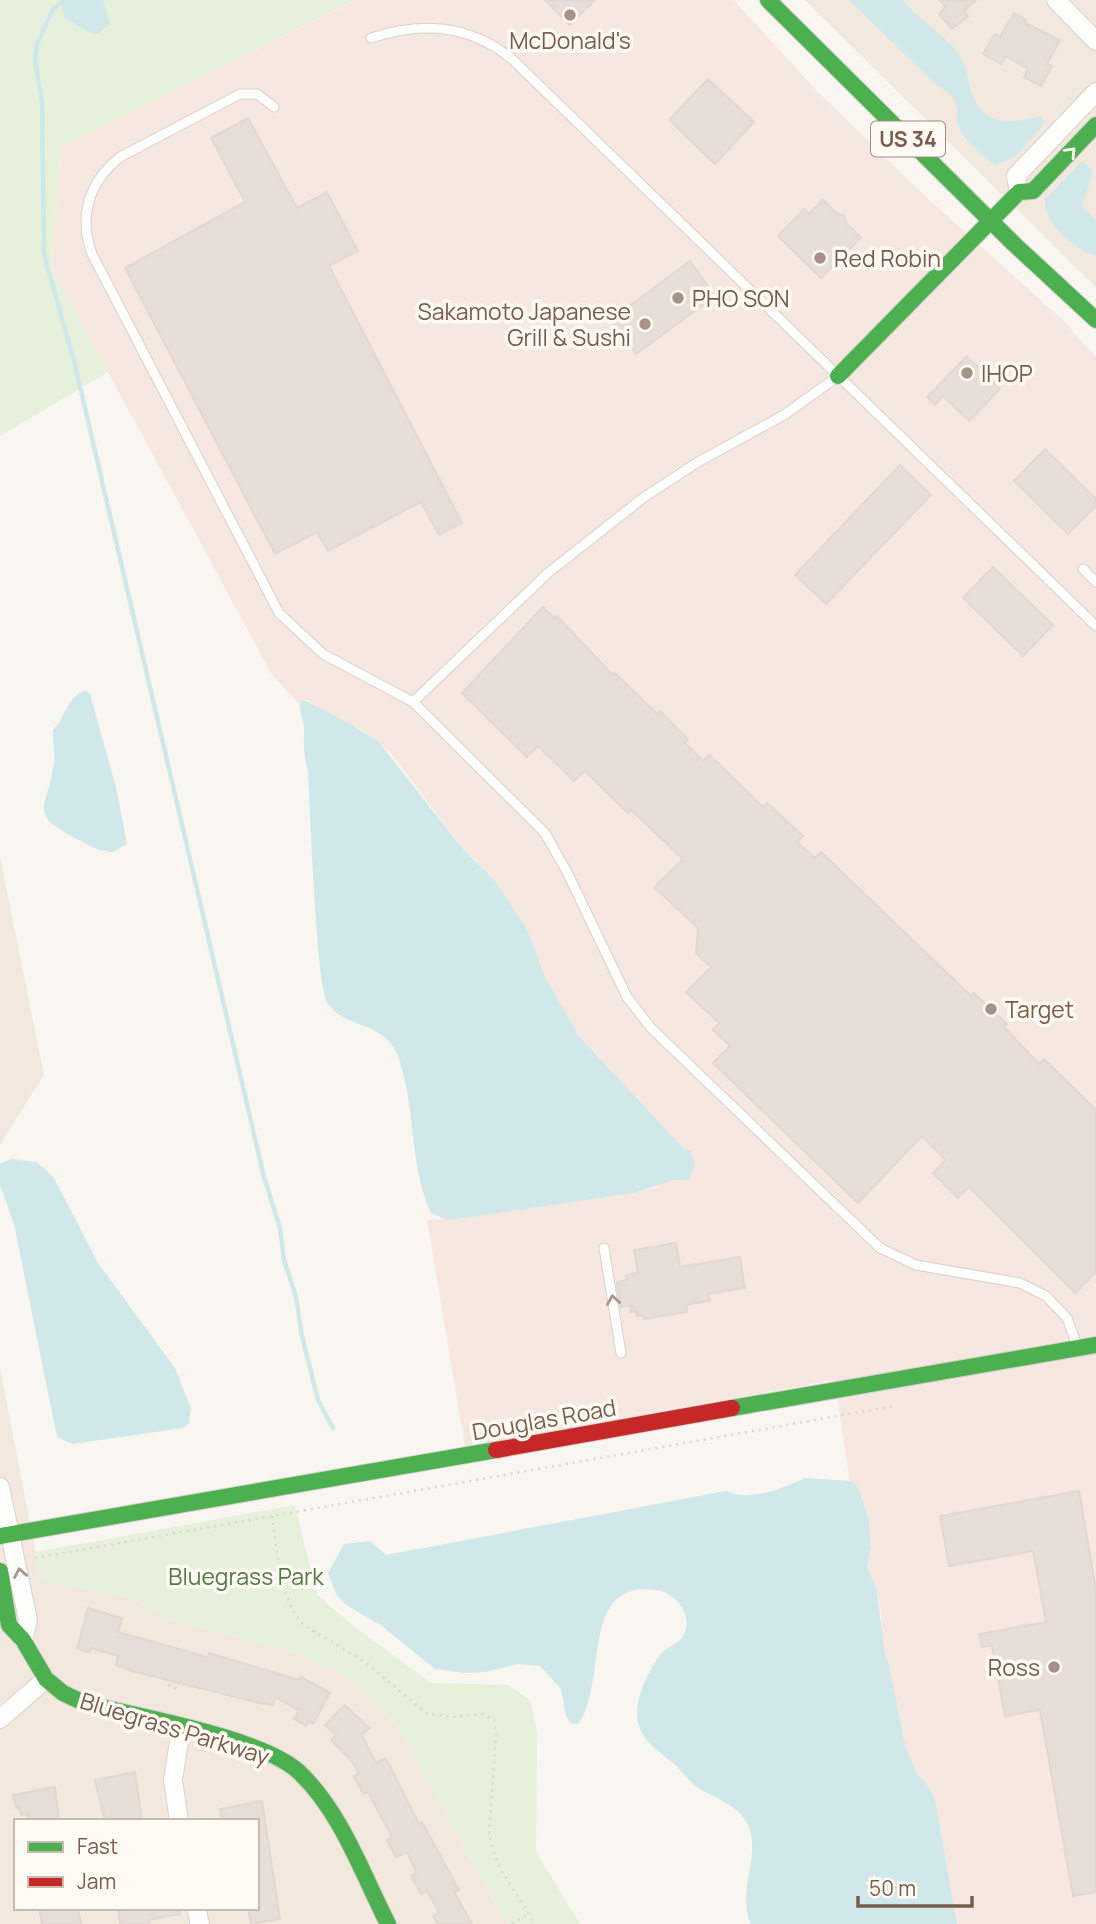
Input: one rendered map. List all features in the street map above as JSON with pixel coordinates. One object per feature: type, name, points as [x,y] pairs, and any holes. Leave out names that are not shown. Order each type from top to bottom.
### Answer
[{"type":"street","name":"US 34","points":[[768,0],[991,221],[1096,320]]},
{"type":"street","points":[[1056,0],[1096,41]]},
{"type":"street","points":[[1018,192],[1016,176],[1096,92]]},
{"type":"street","points":[[838,376],[1018,192],[1033,191],[1096,125]]},
{"type":"street","name":"Douglas Road","points":[[6,1535],[1096,1345]]},
{"type":"street","points":[[0,1487],[6,1535],[28,1620],[23,1640]]},
{"type":"street","name":"Bluegrass Parkway","points":[[0,1571],[9,1625],[23,1640],[46,1679],[63,1693],[84,1703],[266,1751],[298,1770],[318,1796],[388,1924]]},
{"type":"street","points":[[0,1719],[46,1679]]},
{"type":"street","points":[[179,1819],[173,1780],[181,1729]]},
{"type":"lane","points":[[371,38],[391,32],[441,26],[468,33],[500,49],[1096,626]]},
{"type":"lane","points":[[274,107],[257,94],[240,94],[120,157],[108,167],[92,190],[86,216],[88,243],[279,613],[323,654],[414,702],[545,833],[567,872],[627,997],[651,1028],[880,1248],[916,1265],[1020,1283],[1046,1296],[1067,1318],[1078,1348]]},
{"type":"lane","points":[[414,702],[548,573],[643,498],[698,461],[783,415],[838,376]]},
{"type":"lane","points":[[1083,569],[1096,582]]},
{"type":"lane","points":[[604,1248],[621,1353]]},
{"type":"path","points":[[35,1558],[894,1406]]},
{"type":"path","points":[[272,1516],[286,1594],[296,1617],[304,1625],[365,1662],[426,1713],[452,1717],[483,1714],[494,1720],[496,1735],[489,1836],[499,1867],[535,1924]]},
{"type":"path","points":[[169,1685],[181,1690]]},
{"type":"path","points":[[512,1924],[528,1914]]},
{"type":"shaded area","points":[[355,0],[734,0],[815,89],[927,198],[1064,321],[1096,357],[1096,1924],[957,1924],[935,1799],[924,1780],[917,1774],[904,1741],[881,1640],[882,1617],[877,1590],[867,1566],[871,1549],[869,1520],[860,1492],[855,1483],[850,1481],[834,1380],[465,1447],[427,1220],[465,1218],[656,1188],[690,1150],[684,1149],[578,1035],[544,975],[527,929],[391,753],[362,730],[330,716],[308,700],[301,700],[299,704],[271,673],[51,267],[61,147]]},
{"type":"shaded area","points":[[805,0],[1096,0],[1096,287],[1052,244]]},
{"type":"shaded area","points":[[0,857],[44,1075],[0,1145]]},
{"type":"shaded area","points":[[0,1368],[41,1580],[133,1599],[170,1620],[298,1654],[353,1680],[396,1724],[507,1924],[0,1924]]},
{"type":"green space","points":[[0,0],[354,0],[61,147],[51,267],[108,372],[0,436]]},
{"type":"green space","name":"Bluegrass Park","points":[[295,1505],[317,1595],[355,1627],[431,1683],[508,1685],[530,1700],[537,1731],[536,1852],[580,1924],[507,1924],[396,1724],[353,1680],[298,1654],[170,1620],[133,1599],[41,1580],[36,1552]]},
{"type":"water","points":[[60,0],[103,0],[110,24],[99,33],[92,34],[65,18]]},
{"type":"water","points":[[849,0],[903,0],[958,53],[966,68],[972,94],[984,113],[991,118],[1010,121],[1040,116],[1045,123],[1017,155],[996,165],[978,151],[963,134],[953,97],[935,84]]},
{"type":"water","points":[[1082,161],[1093,171],[1082,207],[1096,220],[1096,256],[1078,248],[1061,234],[1046,208],[1045,199]]},
{"type":"water","points":[[86,690],[90,694],[116,787],[127,844],[113,852],[94,848],[61,830],[51,823],[44,808],[54,759],[53,730],[70,702]]},
{"type":"water","points":[[301,700],[378,741],[458,843],[495,881],[527,929],[544,975],[578,1035],[684,1149],[690,1150],[695,1164],[689,1180],[674,1180],[633,1193],[465,1218],[447,1220],[431,1213],[419,1176],[405,1081],[394,1048],[377,1032],[337,1013],[328,1004],[324,991],[317,932],[308,770]]},
{"type":"water","points":[[11,1159],[37,1162],[54,1178],[98,1263],[175,1368],[191,1408],[189,1424],[183,1428],[73,1444],[57,1437],[14,1224],[0,1185],[0,1164]]},
{"type":"water","points":[[805,1478],[850,1481],[855,1483],[860,1492],[869,1520],[871,1549],[867,1566],[877,1590],[885,1657],[889,1664],[904,1741],[917,1774],[924,1780],[935,1799],[957,1924],[751,1924],[746,1898],[752,1844],[745,1820],[734,1808],[693,1784],[674,1763],[652,1746],[637,1720],[642,1688],[649,1673],[662,1653],[680,1640],[687,1625],[684,1611],[670,1595],[656,1590],[632,1591],[615,1601],[605,1617],[587,1706],[578,1724],[571,1723],[566,1716],[561,1689],[540,1666],[518,1664],[485,1672],[466,1673],[435,1669],[382,1626],[346,1605],[336,1594],[328,1573],[344,1544],[370,1541],[386,1555],[726,1491],[745,1495],[766,1493]]},
{"type":"building","name":"McDonald's","points":[[545,0],[595,0],[570,25]]},
{"type":"building","points":[[940,0],[976,0],[964,11],[968,16],[952,29],[939,14],[946,7]]},
{"type":"building","points":[[1014,13],[1026,20],[1025,23],[1060,40],[1047,64],[1052,66],[1041,86],[1024,77],[1028,69],[1006,56],[1001,64],[983,54],[995,34],[1000,37]]},
{"type":"building","points":[[708,79],[754,122],[715,164],[669,120]]},
{"type":"building","points":[[248,118],[297,208],[327,192],[358,251],[329,266],[462,523],[439,535],[421,502],[328,551],[317,532],[275,554],[125,268],[245,202],[211,138]]},
{"type":"building","name":"Red Robin","points":[[823,200],[837,214],[844,215],[846,223],[861,238],[821,278],[778,236],[804,209],[809,214]]},
{"type":"building","points":[[690,261],[715,296],[636,354],[611,320]]},
{"type":"building","name":"IHOP","points":[[967,356],[1000,389],[969,421],[943,396],[935,405],[927,397]]},
{"type":"building","points":[[1045,449],[1096,499],[1096,506],[1068,534],[1014,481]]},
{"type":"building","points":[[900,465],[931,495],[826,604],[795,575]]},
{"type":"building","points":[[993,567],[1053,625],[1023,656],[963,598]]},
{"type":"building","points":[[543,607],[554,618],[557,616],[613,675],[615,673],[657,714],[660,711],[688,739],[685,743],[703,761],[710,755],[763,807],[767,803],[803,836],[797,842],[815,858],[821,852],[971,996],[974,993],[1007,1024],[1004,1027],[1039,1064],[1044,1059],[1096,1110],[1096,1272],[1075,1293],[969,1187],[958,1198],[933,1173],[946,1160],[922,1136],[858,1203],[713,1063],[730,1046],[713,1030],[719,1023],[686,992],[711,967],[696,953],[698,928],[654,887],[683,859],[631,810],[628,813],[585,771],[574,781],[538,746],[527,757],[462,693]]},
{"type":"building","points":[[676,1243],[680,1267],[740,1257],[745,1288],[708,1294],[710,1301],[686,1305],[687,1312],[644,1319],[644,1316],[637,1316],[636,1311],[631,1312],[630,1305],[621,1307],[617,1282],[627,1280],[626,1275],[638,1273],[634,1250]]},
{"type":"building","points":[[1079,1491],[1096,1589],[1096,1892],[1073,1896],[1040,1710],[1005,1716],[992,1645],[982,1647],[979,1634],[1046,1622],[1033,1551],[949,1566],[940,1516]]},
{"type":"building","points":[[88,1608],[122,1618],[118,1632],[208,1657],[209,1653],[299,1680],[301,1677],[330,1693],[313,1724],[309,1721],[306,1726],[294,1719],[299,1710],[275,1697],[273,1705],[259,1703],[132,1671],[116,1665],[118,1656],[91,1648],[90,1652],[77,1649]]},
{"type":"building","points":[[345,1705],[369,1728],[362,1735],[376,1763],[386,1758],[419,1824],[422,1822],[459,1890],[454,1892],[472,1924],[438,1924],[433,1916],[439,1912],[427,1891],[421,1894],[411,1876],[417,1873],[407,1852],[396,1857],[387,1840],[392,1837],[368,1792],[363,1794],[354,1776],[359,1774],[352,1761],[331,1740],[336,1735],[325,1725]]},
{"type":"building","points":[[135,1772],[142,1819],[105,1819],[95,1780]]},
{"type":"building","points":[[55,1787],[59,1819],[29,1819],[28,1814],[21,1815],[13,1795]]},
{"type":"building","points":[[262,1801],[280,1919],[251,1924],[248,1910],[259,1910],[259,1819],[222,1819],[220,1809]]},
{"type":"building","points":[[39,1910],[78,1910],[81,1924],[42,1924]]},
{"type":"building","points":[[118,1910],[179,1910],[180,1914],[149,1920],[149,1924],[120,1924]]},
{"type":"waterway","points":[[59,4],[53,9],[37,44],[35,59],[42,103],[44,254],[75,365],[264,1177],[280,1228],[284,1260],[296,1297],[302,1336],[318,1400],[333,1428]]},
{"type":"traffic: fast","points":[[768,0],[1014,244],[1096,320]]},
{"type":"traffic: fast","points":[[838,376],[1019,192],[1033,191],[1096,125]]},
{"type":"traffic: fast","points":[[732,1408],[1096,1345]]},
{"type":"traffic: fast","points":[[0,1536],[496,1450]]},
{"type":"traffic: fast","points":[[0,1571],[9,1625],[23,1640],[46,1679],[63,1693],[84,1703],[230,1739],[283,1760],[300,1773],[328,1806],[388,1924]]},
{"type":"traffic: jam","points":[[496,1450],[732,1408]]},
{"type":"place","name":"McDonald's","points":[[570,15]]},
{"type":"place","name":"Red Robin","points":[[820,258]]},
{"type":"place","name":"PHO SON","points":[[678,298]]},
{"type":"place","name":"Sakamoto Japanese Grill & Sushi","points":[[645,324]]},
{"type":"place","name":"IHOP","points":[[967,373]]},
{"type":"place","name":"Target","points":[[991,1009]]},
{"type":"place","name":"Ross","points":[[1054,1667]]}]
